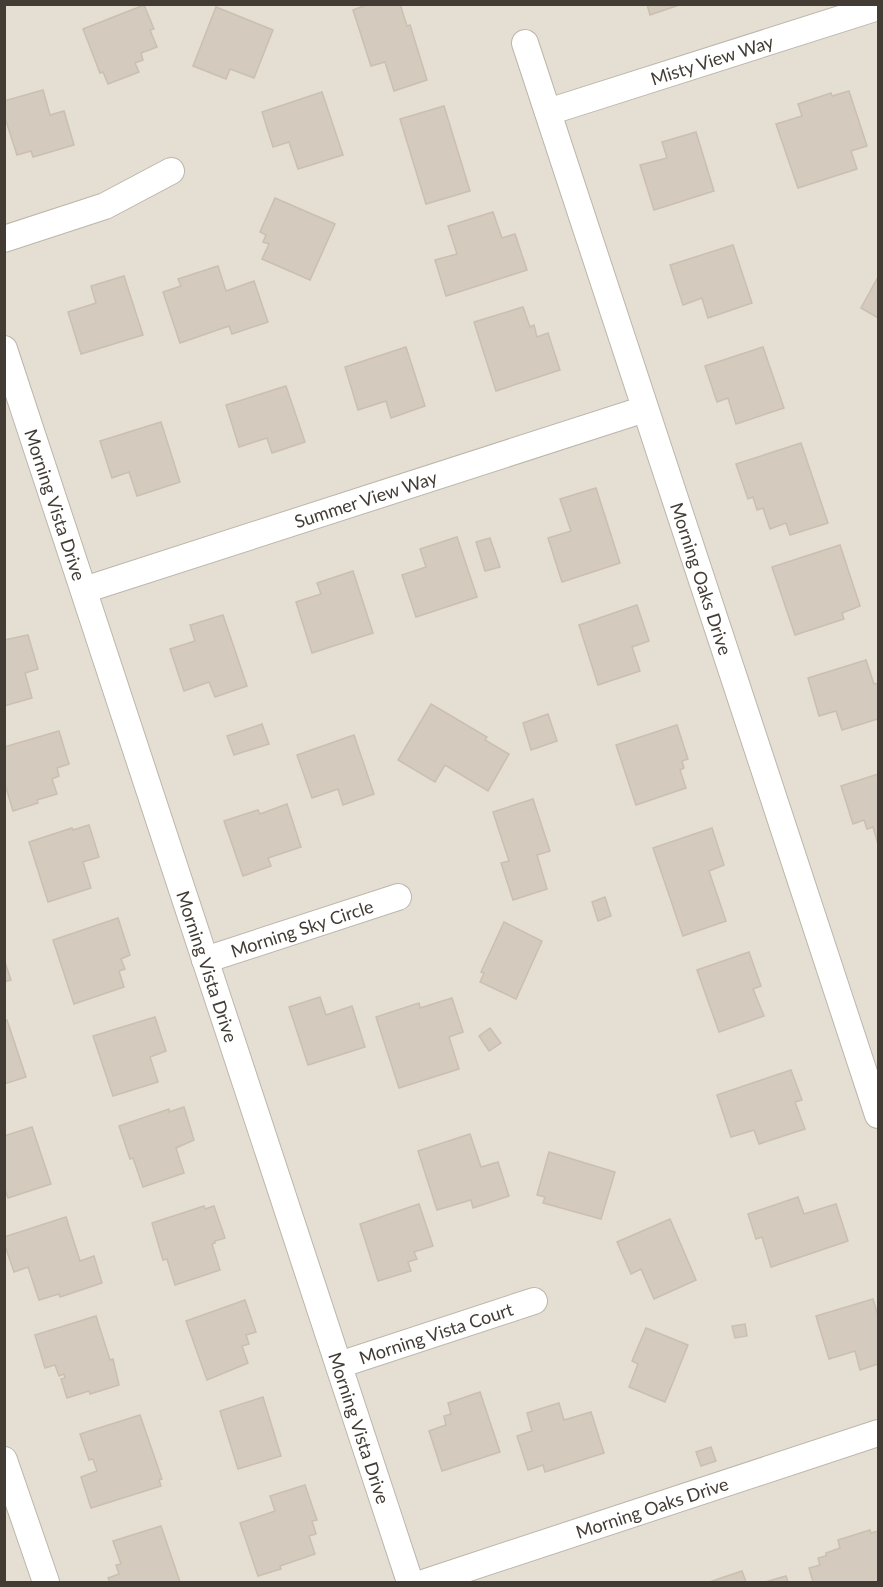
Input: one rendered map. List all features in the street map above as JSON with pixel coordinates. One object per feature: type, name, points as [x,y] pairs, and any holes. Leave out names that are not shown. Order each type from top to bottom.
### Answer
[{"type":"street","name":"Misty View Way","points":[[548,112],[879,7]]},
{"type":"street","name":"Morning Oaks Drive","points":[[525,43],[879,1114]]},
{"type":"street","points":[[4,239],[105,206],[171,171]]},
{"type":"street","name":"Morning Vista Drive","points":[[4,349],[410,1582]]},
{"type":"street","name":"Summer View Way","points":[[84,590],[645,409]]},
{"type":"street","name":"Morning Sky Circle","points":[[206,960],[398,897]]},
{"type":"street","name":"Morning Vista Court","points":[[339,1365],[534,1301]]},
{"type":"street","name":"Morning Oaks Drive","points":[[426,1582],[879,1433]]},
{"type":"street","points":[[4,1460],[46,1582]]},
{"type":"shaded area","points":[[5,5],[878,5],[878,1582],[5,1582]]},
{"type":"building","points":[[369,4],[400,4],[407,26],[410,25],[427,80],[394,91],[385,62],[371,66],[353,10]]},
{"type":"building","points":[[647,4],[682,4],[650,15]]},
{"type":"building","points":[[144,5],[154,29],[150,30],[157,47],[141,53],[143,60],[135,63],[139,72],[108,84],[103,72],[100,73],[83,29]]},
{"type":"building","points":[[216,7],[273,30],[254,78],[230,69],[226,79],[193,66]]},
{"type":"building","points":[[43,90],[50,115],[64,111],[74,145],[33,157],[31,151],[17,155],[4,115],[4,101]]},
{"type":"building","points":[[849,91],[867,146],[851,151],[857,169],[798,188],[776,124],[802,116],[798,104],[831,93],[832,96]]},
{"type":"building","points":[[322,92],[343,155],[298,169],[289,142],[273,147],[262,112]]},
{"type":"building","points":[[444,106],[470,191],[426,204],[400,119]]},
{"type":"building","points":[[696,132],[714,191],[654,210],[640,165],[667,158],[662,142]]},
{"type":"building","points":[[275,198],[335,224],[310,280],[262,259],[269,244],[263,242],[266,235],[260,232]]},
{"type":"building","points":[[493,212],[502,238],[515,234],[527,270],[446,296],[435,260],[457,254],[448,226]]},
{"type":"building","points":[[733,245],[752,303],[708,318],[702,298],[683,305],[670,265]]},
{"type":"building","points":[[218,266],[226,291],[254,281],[268,322],[232,334],[229,326],[180,343],[163,292],[181,286],[178,279]]},
{"type":"building","points":[[124,276],[143,335],[81,354],[68,312],[96,303],[91,286]]},
{"type":"building","points":[[878,277],[878,318],[861,308]]},
{"type":"building","points":[[523,307],[530,327],[534,325],[537,337],[548,333],[560,370],[496,391],[474,322]]},
{"type":"building","points":[[406,347],[425,406],[391,418],[386,401],[358,410],[345,367]]},
{"type":"building","points":[[763,347],[784,408],[736,424],[728,398],[717,402],[705,366]]},
{"type":"building","points":[[286,386],[305,442],[272,453],[267,438],[239,447],[226,405]]},
{"type":"building","points":[[161,422],[180,482],[137,496],[129,472],[112,478],[100,441]]},
{"type":"building","points":[[801,443],[828,523],[790,535],[786,523],[770,529],[763,508],[757,510],[753,497],[748,499],[736,464]]},
{"type":"building","points":[[596,488],[620,563],[562,582],[548,538],[571,531],[560,499]]},
{"type":"building","points":[[457,537],[477,597],[416,617],[402,575],[426,567],[420,549]]},
{"type":"building","points":[[490,538],[500,567],[485,571],[476,542]]},
{"type":"building","points":[[840,545],[860,606],[842,613],[844,619],[795,635],[772,567]]},
{"type":"building","points":[[353,571],[373,633],[312,653],[296,602],[321,594],[317,583]]},
{"type":"building","points":[[637,605],[649,641],[632,647],[640,671],[598,685],[579,625]]},
{"type":"building","points":[[223,615],[247,686],[215,697],[209,682],[184,691],[170,649],[195,641],[190,625]]},
{"type":"building","points":[[28,635],[38,669],[25,673],[32,698],[4,706],[4,640]]},
{"type":"building","points":[[866,660],[874,684],[878,683],[878,719],[842,730],[836,711],[819,716],[808,678]]},
{"type":"building","points":[[431,704],[487,737],[485,740],[509,754],[488,791],[445,765],[435,782],[398,760]]},
{"type":"building","points":[[548,714],[557,741],[531,750],[523,723]]},
{"type":"building","points":[[262,724],[269,744],[234,755],[227,736]]},
{"type":"building","points":[[677,725],[688,759],[682,761],[684,768],[680,770],[686,788],[636,805],[616,745]]},
{"type":"building","points":[[59,731],[69,764],[57,768],[59,776],[52,779],[57,794],[13,811],[4,781],[4,747]]},
{"type":"building","points":[[354,735],[374,794],[343,805],[338,789],[312,798],[297,755]]},
{"type":"building","points":[[878,774],[878,844],[873,827],[867,829],[864,820],[853,824],[841,786]]},
{"type":"building","points":[[533,799],[550,851],[537,855],[547,889],[513,900],[501,863],[509,861],[493,812]]},
{"type":"building","points":[[287,804],[301,847],[268,858],[271,866],[243,876],[224,821],[258,810],[260,814]]},
{"type":"building","points":[[89,825],[99,857],[83,862],[91,888],[48,902],[29,842]]},
{"type":"building","points":[[712,828],[724,865],[709,871],[726,921],[683,936],[653,848]]},
{"type":"building","points":[[605,897],[611,916],[598,921],[592,902]]},
{"type":"building","points":[[118,918],[130,955],[121,959],[125,969],[119,971],[124,987],[74,1004],[53,940]]},
{"type":"building","points":[[504,922],[542,941],[516,999],[480,982],[484,973],[481,972]]},
{"type":"building","points":[[749,952],[761,986],[753,989],[764,1016],[719,1032],[697,970]]},
{"type":"building","points":[[4,959],[11,980],[4,982]]},
{"type":"building","points":[[320,997],[326,1015],[352,1006],[365,1047],[308,1065],[289,1007]]},
{"type":"building","points":[[452,998],[463,1032],[449,1037],[459,1069],[399,1088],[376,1017],[419,1003],[420,1008]]},
{"type":"building","points":[[155,1017],[166,1051],[150,1057],[158,1082],[113,1096],[93,1036]]},
{"type":"building","points":[[7,1020],[26,1077],[4,1084],[4,1021]]},
{"type":"building","points":[[490,1028],[501,1043],[489,1051],[479,1036]]},
{"type":"building","points":[[791,1070],[802,1100],[795,1102],[805,1129],[759,1144],[754,1130],[731,1137],[717,1095]]},
{"type":"building","points":[[184,1107],[194,1140],[176,1148],[184,1173],[143,1187],[133,1158],[130,1159],[119,1126],[169,1109],[169,1112]]},
{"type":"building","points":[[32,1127],[51,1184],[8,1198],[4,1186],[4,1136]]},
{"type":"building","points":[[470,1134],[481,1167],[498,1162],[509,1196],[473,1208],[471,1200],[437,1210],[418,1151]]},
{"type":"building","points":[[549,1152],[615,1172],[601,1219],[543,1203],[545,1197],[537,1195]]},
{"type":"building","points":[[798,1197],[804,1214],[836,1204],[848,1241],[771,1267],[762,1237],[756,1239],[748,1214]]},
{"type":"building","points":[[419,1204],[433,1246],[414,1252],[417,1259],[408,1262],[411,1271],[378,1281],[360,1224]]},
{"type":"building","points":[[204,1206],[205,1209],[214,1206],[225,1238],[212,1244],[220,1270],[175,1285],[167,1259],[163,1260],[152,1223]]},
{"type":"building","points":[[66,1217],[80,1261],[94,1256],[102,1283],[60,1297],[59,1294],[39,1300],[28,1267],[14,1272],[4,1237]]},
{"type":"building","points":[[670,1219],[696,1280],[654,1299],[641,1269],[631,1274],[617,1242]]},
{"type":"building","points":[[873,1299],[878,1316],[878,1364],[860,1370],[855,1351],[829,1359],[816,1316]]},
{"type":"building","points":[[245,1300],[256,1332],[246,1335],[249,1344],[242,1346],[248,1363],[207,1380],[186,1321]]},
{"type":"building","points":[[96,1316],[110,1360],[113,1359],[119,1385],[67,1398],[61,1379],[65,1378],[64,1374],[59,1376],[55,1365],[45,1368],[35,1335]]},
{"type":"building","points":[[745,1324],[747,1336],[735,1338],[732,1326]]},
{"type":"building","points":[[646,1328],[688,1345],[665,1402],[629,1387],[638,1364],[632,1361]]},
{"type":"building","points":[[480,1392],[500,1452],[442,1471],[429,1431],[446,1425],[444,1416],[451,1414],[448,1403]]},
{"type":"building","points":[[263,1397],[281,1456],[238,1469],[220,1411]]},
{"type":"building","points":[[559,1403],[564,1420],[591,1412],[604,1453],[545,1472],[543,1465],[528,1470],[517,1436],[532,1431],[527,1413]]},
{"type":"building","points":[[140,1415],[162,1479],[159,1480],[161,1486],[91,1508],[81,1477],[97,1471],[93,1459],[89,1460],[80,1434]]},
{"type":"building","points":[[711,1447],[716,1461],[701,1466],[696,1452]]},
{"type":"building","points":[[305,1485],[317,1520],[312,1521],[316,1534],[309,1536],[315,1554],[258,1576],[240,1523],[275,1511],[270,1496]]},
{"type":"building","points":[[161,1526],[180,1582],[110,1582],[108,1578],[119,1574],[116,1565],[121,1564],[113,1541]]},
{"type":"building","points":[[870,1530],[871,1533],[878,1531],[878,1582],[813,1582],[809,1568],[820,1565],[818,1558],[840,1548],[838,1540]]},
{"type":"building","points":[[742,1571],[746,1582],[712,1581]]},
{"type":"building","points":[[786,1576],[788,1582],[765,1582]]}]
